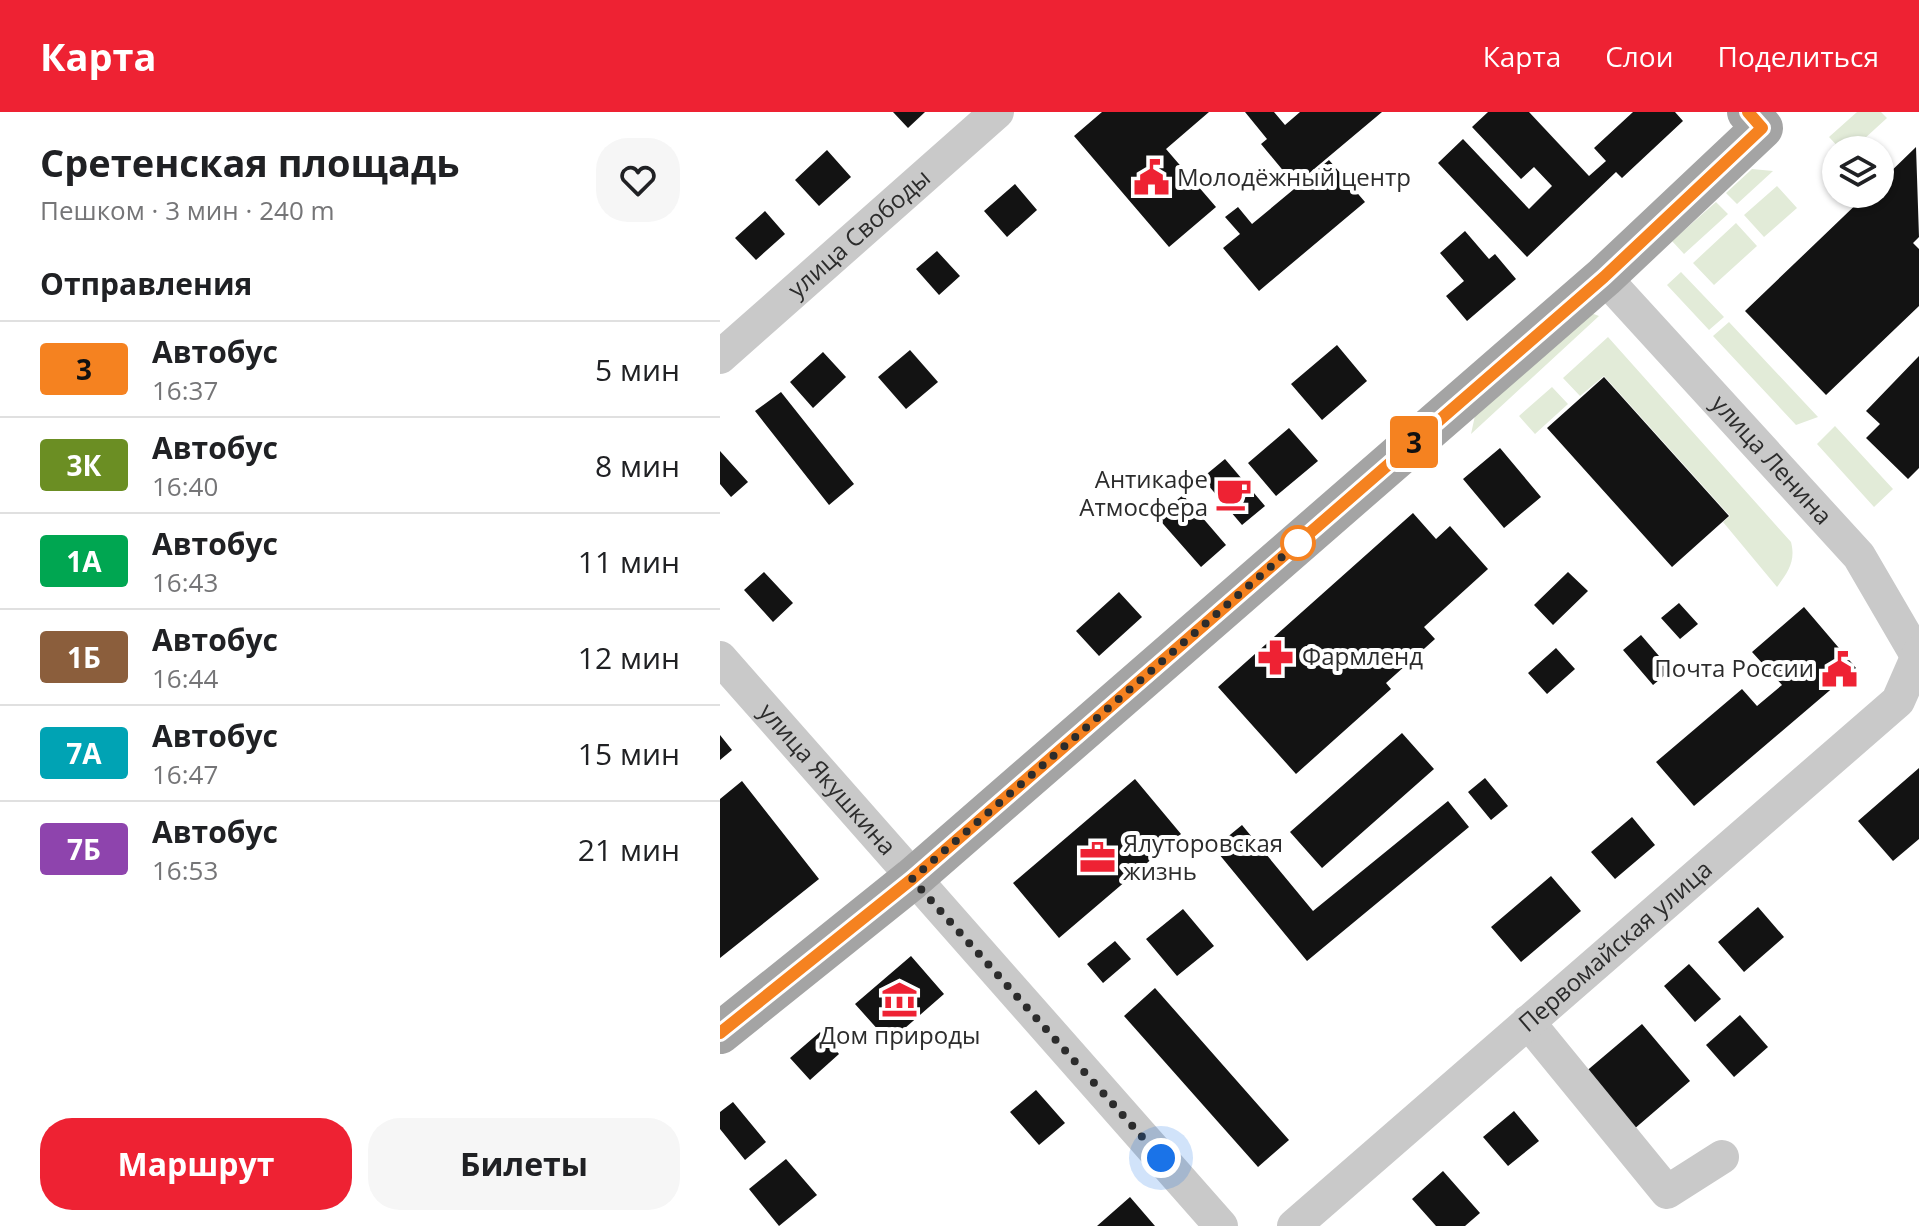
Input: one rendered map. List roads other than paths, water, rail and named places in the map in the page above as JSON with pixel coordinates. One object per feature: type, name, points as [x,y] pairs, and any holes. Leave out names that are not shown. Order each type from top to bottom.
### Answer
[{"type":"main road","points":[[720,1033],[912,879],[1604,277],[1763,117]]},
{"type":"street","name":"улица Свободы","points":[[720,357],[997,112]]},
{"type":"street","name":"улица Ленина","points":[[1604,277],[1859,556],[1918,656]]},
{"type":"street","name":"Первомайская улица","points":[[1294,1226],[1898,701],[1918,656]]},
{"type":"street","name":"улица Якушкина","points":[[720,658],[1221,1226]]},
{"type":"street","points":[[1528,1022],[1667,1192],[1722,1157]]},
{"type":"place","name":"Молодёжный центр","points":[[1151,178]]},
{"type":"place","name":"Антикафе Атмосфера","points":[[1234,494]]},
{"type":"place","name":"Фармленд","points":[[1276,657]]},
{"type":"place","name":"Почта России","points":[[1840,669]]},
{"type":"place","name":"Ялуторовская жизнь","points":[[1097,858]]},
{"type":"place","name":"Дом природы","points":[[900,999]]}]
